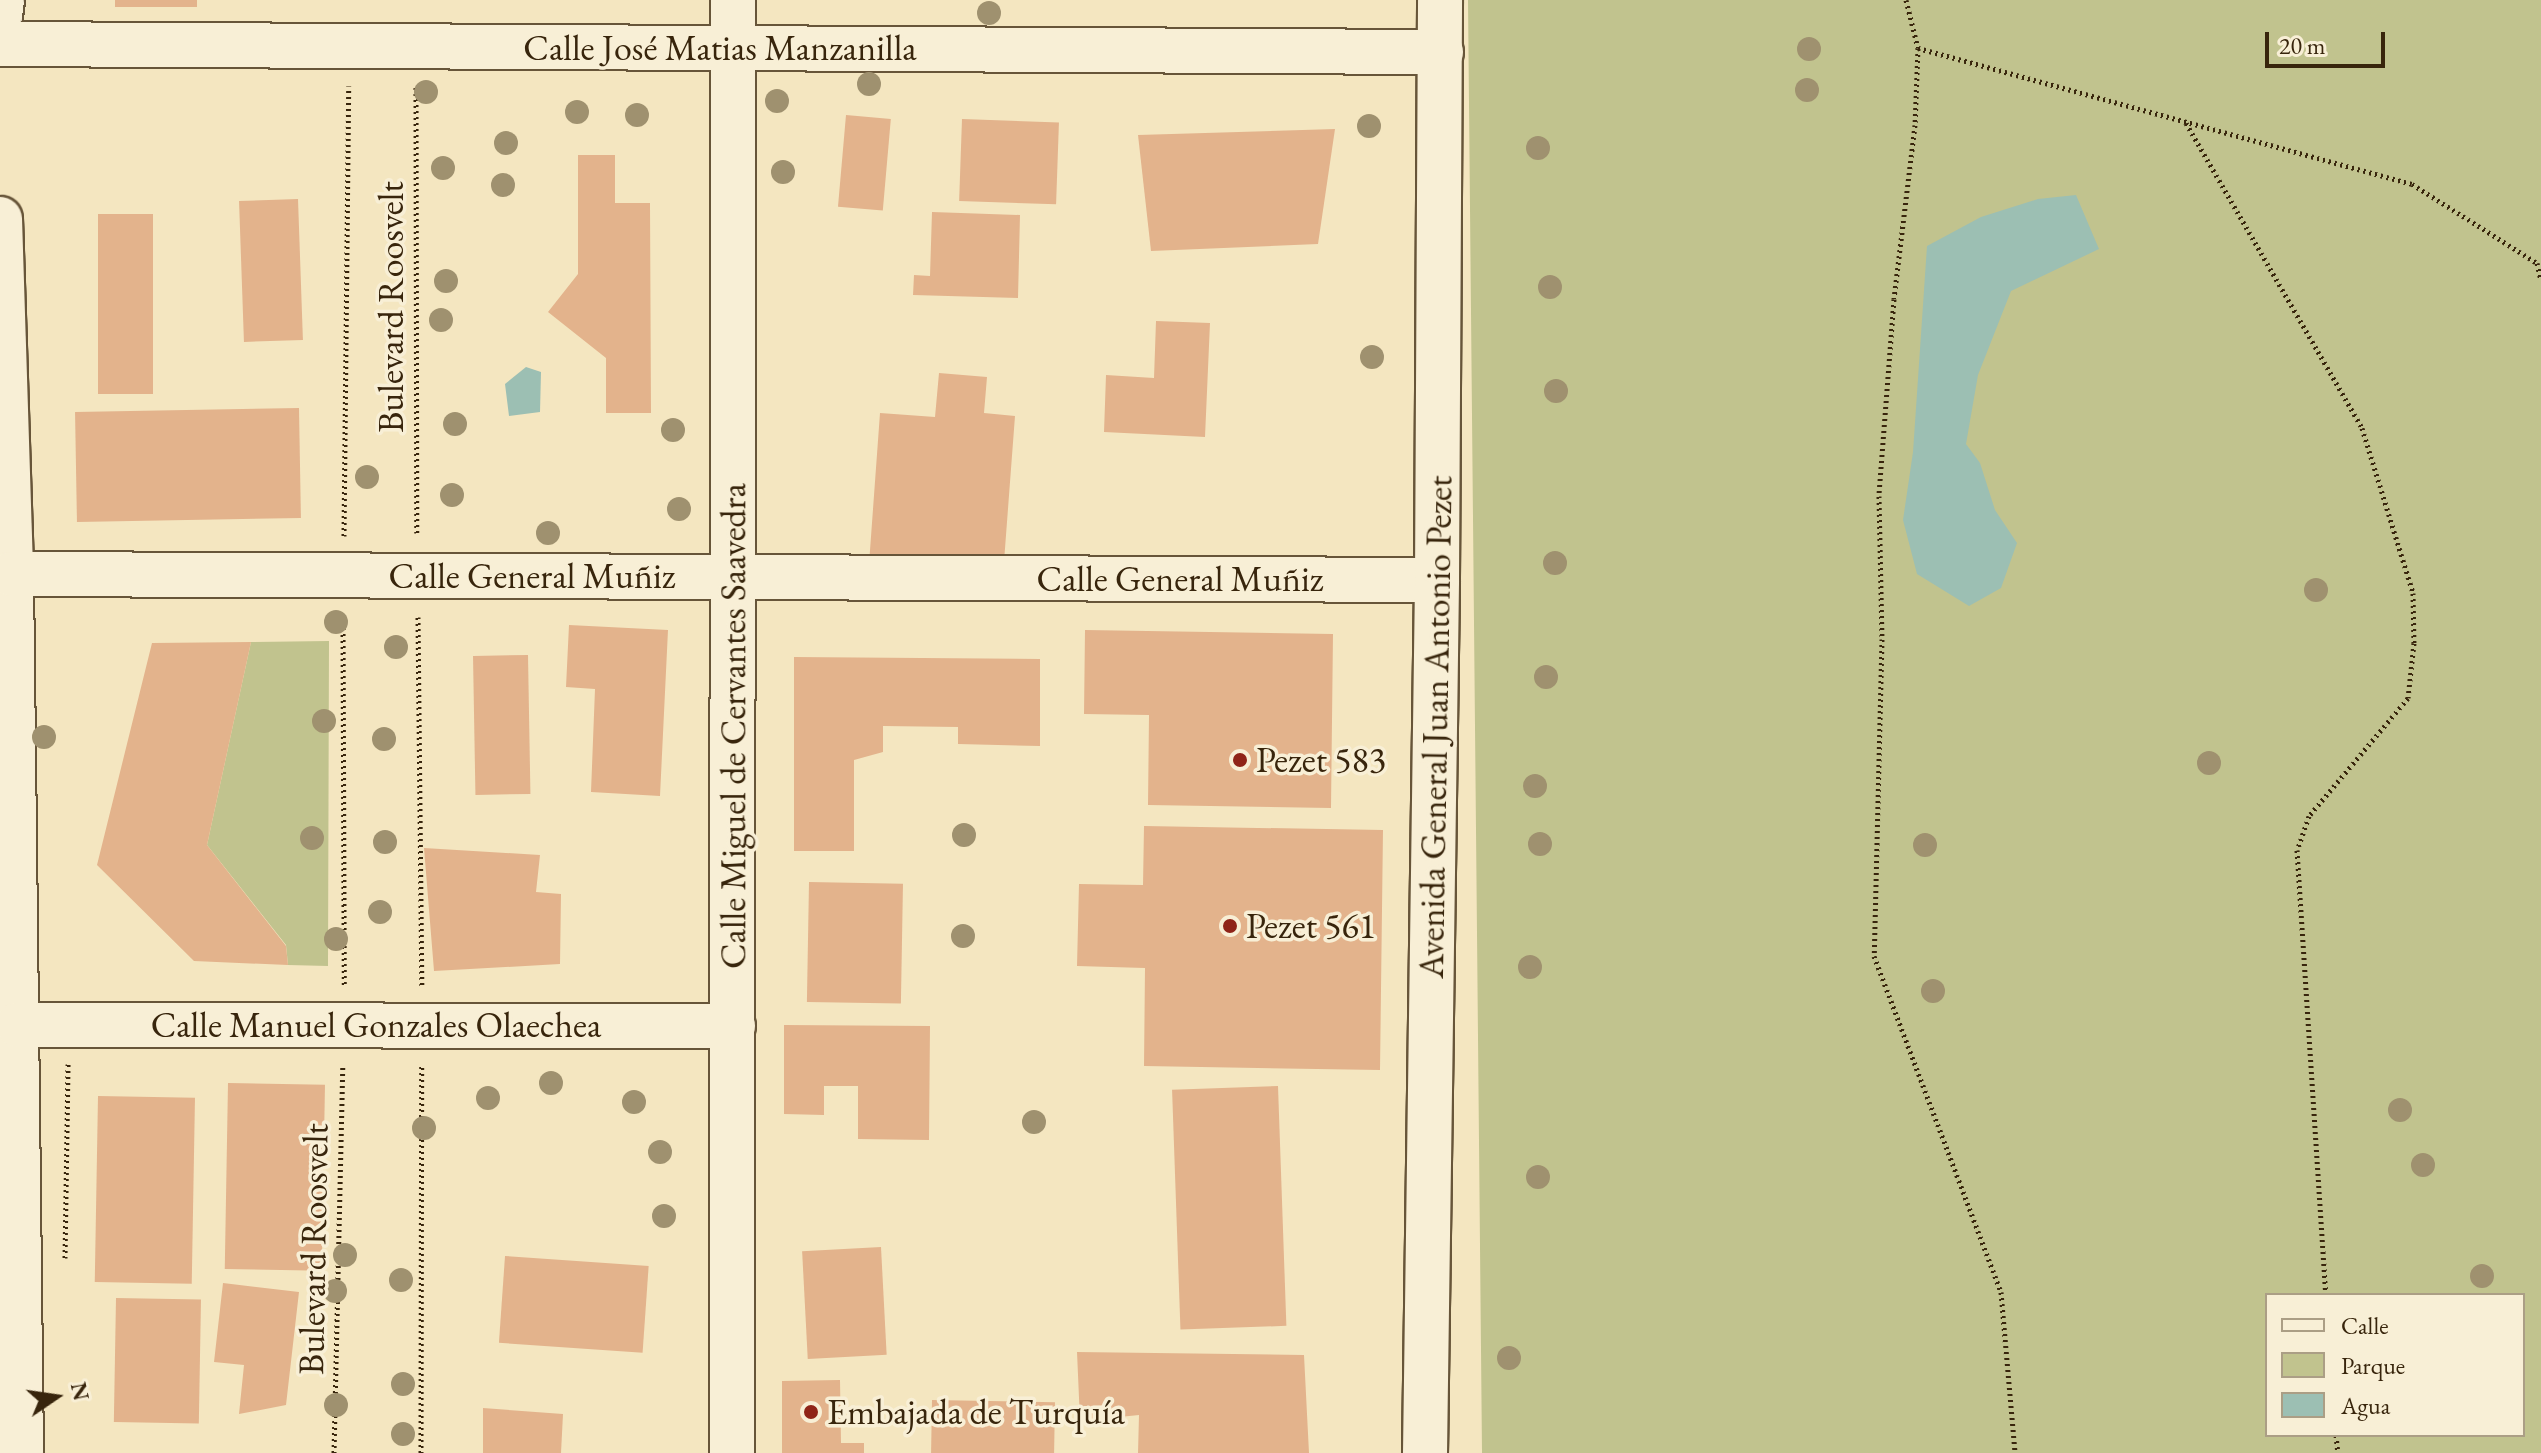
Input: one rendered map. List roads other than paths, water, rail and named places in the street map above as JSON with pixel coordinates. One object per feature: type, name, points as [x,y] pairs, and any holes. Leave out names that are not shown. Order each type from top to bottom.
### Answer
[{"type":"street","points":[[0,16],[2,0]]},
{"type":"street","name":"Calle Miguel de Cervantes Saavedra","points":[[732,1453],[733,0]]},
{"type":"street","name":"Avenida General Juan Antonio Pezet","points":[[1425,1453],[1437,580],[1440,0]]},
{"type":"street","name":"Calle José Matias Manzanilla","points":[[0,44],[1441,52]]},
{"type":"street","points":[[0,219],[1,338],[11,574],[8,896],[18,1025],[9,1233],[11,1389],[21,1453]]},
{"type":"street","name":"Calle General Muñiz","points":[[11,574],[1437,580]]},
{"type":"street","name":"Calle Manuel Gonzales Olaechea","points":[[18,1025],[733,1026]]},
{"type":"water","points":[[2076,195],[2099,249],[2011,291],[1978,375],[1966,444],[1980,463],[1995,510],[2017,543],[2001,588],[1969,606],[1917,574],[1903,520],[1913,452],[1927,246],[1981,217],[2038,199]]},
{"type":"water","points":[[526,367],[541,372],[540,412],[509,416],[505,384]]},
{"type":"place","name":"Pezet 583","points":[[1240,760]]},
{"type":"place","name":"Pezet 561","points":[[1230,926]]},
{"type":"place","name":"Embajada de Turquía","points":[[811,1412]]}]
